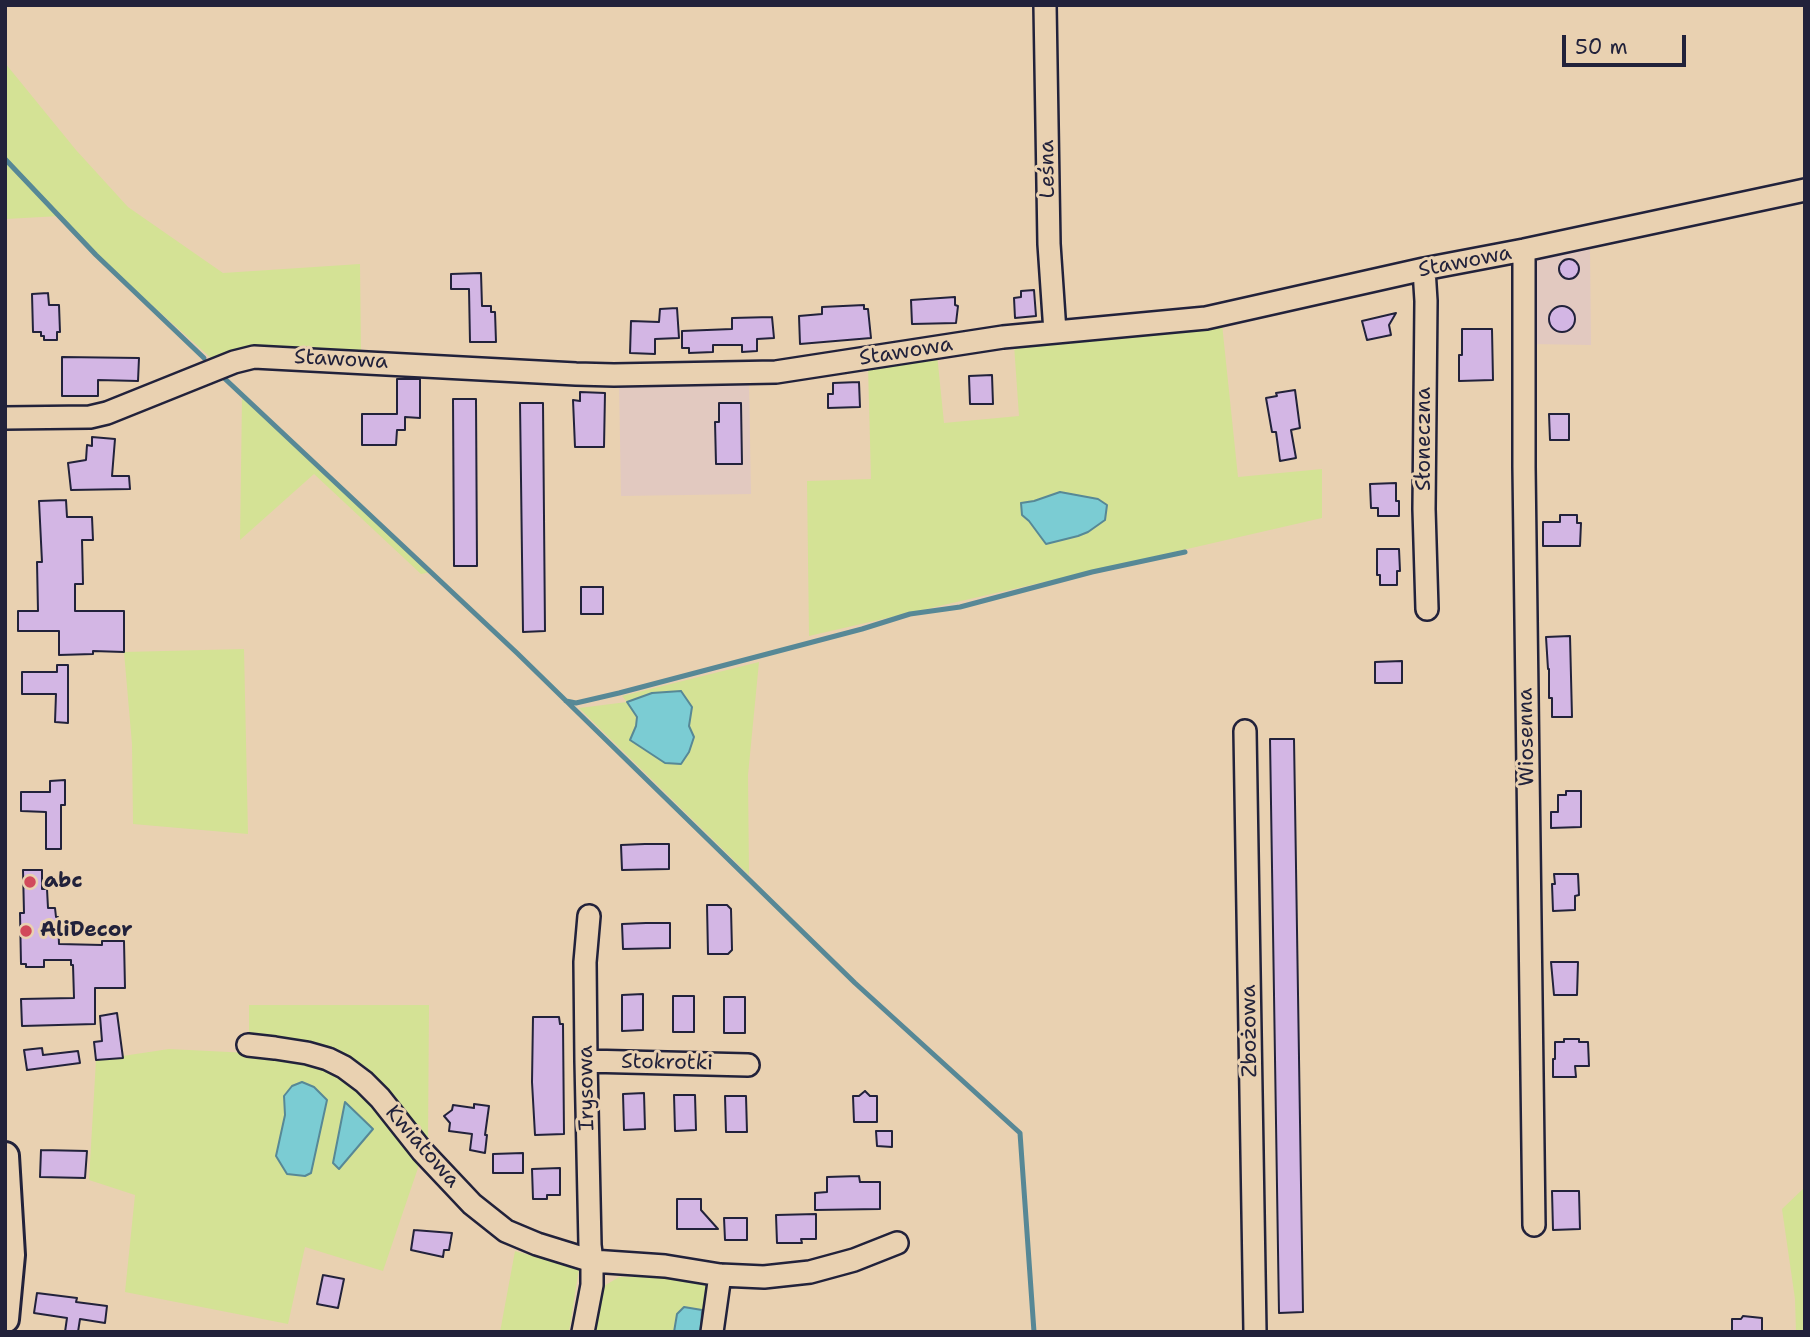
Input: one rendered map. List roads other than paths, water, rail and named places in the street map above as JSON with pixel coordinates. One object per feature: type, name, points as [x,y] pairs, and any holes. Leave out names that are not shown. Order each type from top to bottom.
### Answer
[{"type":"main road","points":[[5,1156],[11,1255],[5,1319]]},
{"type":"street","name":"Leśna","points":[[1045,5],[1049,244],[1055,332]]},
{"type":"street","name":"Stawowa","points":[[5,418],[90,417],[107,413],[254,356],[576,374],[776,372],[989,339],[1206,318],[1424,269],[1805,190]]},
{"type":"street","name":"Wiosenna","points":[[1524,250],[1524,467],[1534,1224]]},
{"type":"street","name":"Słoneczna","points":[[1424,269],[1424,509],[1427,609]]},
{"type":"street","name":"Zbożowa","points":[[1245,731],[1255,1332]]},
{"type":"street","name":"Irysowa","points":[[589,916],[585,962],[592,1261]]},
{"type":"street","name":"Kwiatowa","points":[[248,1045],[307,1053],[344,1067],[380,1098],[422,1151],[472,1204],[506,1231],[592,1261],[764,1277],[810,1272],[854,1260],[897,1243]]},
{"type":"street","name":"Stokrotki","points":[[586,1061],[748,1065]]},
{"type":"street","points":[[583,1332],[592,1284],[592,1261]]},
{"type":"street","points":[[712,1332],[720,1275]]},
{"type":"water","points":[[1060,492],[1098,499],[1107,505],[1105,520],[1088,532],[1046,544],[1022,515],[1021,503]]},
{"type":"water","points":[[681,691],[692,707],[689,726],[694,737],[681,764],[665,763],[630,740],[637,717],[627,702],[652,693]]},
{"type":"water","points":[[302,1082],[314,1087],[327,1100],[311,1173],[305,1176],[287,1174],[276,1156],[285,1115],[284,1096],[292,1086]]},
{"type":"water","points":[[345,1102],[373,1129],[339,1169],[333,1163]]},
{"type":"water","points":[[684,1307],[702,1310],[701,1332],[674,1332],[677,1314]]},
{"type":"waterway","points":[[5,159],[96,255],[204,358]]},
{"type":"waterway","points":[[223,377],[517,653],[855,983],[1020,1133],[1034,1332]]},
{"type":"waterway","points":[[566,701],[576,703],[619,693],[910,614],[960,607],[1092,572],[1185,552]]},
{"type":"place","name":"abc","points":[[30,882]]},
{"type":"place","name":"AliDecor","points":[[26,931]]}]
